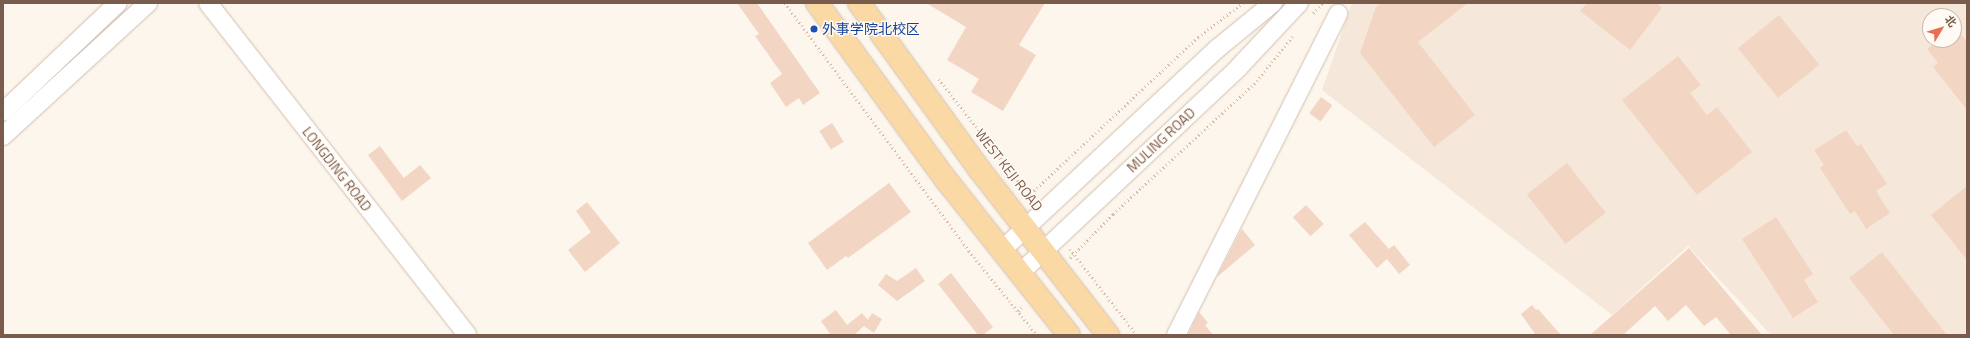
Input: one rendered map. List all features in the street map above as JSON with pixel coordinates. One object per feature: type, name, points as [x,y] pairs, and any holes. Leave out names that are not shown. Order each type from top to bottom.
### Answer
[{"type":"main road","points":[[817,3],[988,234],[1069,335]]},
{"type":"main road","name":"WEST KEJI ROAD","points":[[859,3],[1012,211],[1108,335]]},
{"type":"street","points":[[3,112],[118,3]]},
{"type":"street","points":[[3,136],[148,3]]},
{"type":"street","name":"LONGDING ROAD","points":[[208,3],[467,335]]},
{"type":"street","name":"MULING ROAD","points":[[1002,251],[1218,48],[1273,3]]},
{"type":"street","name":"MULING ROAD","points":[[1019,274],[1238,68],[1304,10]]},
{"type":"street","points":[[1176,335],[1338,14]]},
{"type":"path","points":[[785,3],[969,251],[1037,335]]},
{"type":"path","points":[[1012,211],[1202,33],[1243,3]]},
{"type":"path","points":[[1304,10],[1323,3]]},
{"type":"path","points":[[1058,270],[1113,214],[1254,84],[1298,30]]},
{"type":"path","name":"WEST KEJI ROAD","points":[[936,75],[1042,213]]},
{"type":"path","points":[[969,251],[988,234]]},
{"type":"path","points":[[1060,236],[1137,335]]},
{"type":"path","points":[[1018,311],[1035,294]]},
{"type":"shaded area","points":[[1352,3],[1967,3],[1967,335],[1771,335],[1688,246],[1612,315],[1322,90]]},
{"type":"building","points":[[737,3],[757,3],[820,93],[803,105],[799,98],[786,107],[770,83],[782,74],[755,36],[759,34]]},
{"type":"building","points":[[926,3],[1045,3],[1019,45],[1036,55],[1003,111],[971,92],[979,79],[947,60],[966,27]]},
{"type":"building","points":[[1382,3],[1468,3],[1418,42],[1475,115],[1434,147],[1360,53],[1376,7]]},
{"type":"building","points":[[1587,3],[1656,3],[1662,8],[1630,50],[1580,11]]},
{"type":"building","points":[[1779,15],[1819,65],[1778,98],[1738,48]]},
{"type":"building","points":[[1962,35],[1967,42],[1967,110],[1933,67],[1938,63],[1927,49],[1962,48]]},
{"type":"building","points":[[1678,56],[1701,85],[1690,93],[1707,115],[1717,107],[1752,152],[1697,195],[1622,100]]},
{"type":"building","points":[[1321,97],[1332,105],[1321,121],[1309,113]]},
{"type":"building","points":[[832,123],[844,142],[831,150],[819,131]]},
{"type":"building","points":[[1846,130],[1857,146],[1861,144],[1887,184],[1876,191],[1890,213],[1866,229],[1855,211],[1850,214],[1820,168],[1824,165],[1814,150]]},
{"type":"building","points":[[380,146],[404,178],[420,165],[431,178],[402,201],[368,155]]},
{"type":"building","points":[[1567,163],[1606,213],[1566,244],[1527,194]]},
{"type":"building","points":[[889,183],[911,212],[848,258],[846,256],[827,270],[808,243]]},
{"type":"building","points":[[1967,186],[1967,260],[1931,215]]},
{"type":"building","points":[[587,202],[620,243],[585,272],[568,250],[591,232],[576,211]]},
{"type":"building","points":[[1306,205],[1324,224],[1311,236],[1293,217]]},
{"type":"building","points":[[1776,217],[1813,274],[1804,280],[1818,302],[1793,318],[1742,239]]},
{"type":"building","points":[[1365,222],[1389,249],[1394,245],[1410,265],[1399,274],[1387,259],[1377,268],[1349,235]]},
{"type":"building","points":[[1242,229],[1255,245],[1217,277],[1238,236]]},
{"type":"building","points":[[1689,248],[1762,335],[1731,335],[1716,317],[1704,326],[1686,305],[1668,321],[1655,306],[1623,335],[1590,335]]},
{"type":"building","points":[[1882,252],[1947,335],[1894,335],[1849,278]]},
{"type":"building","points":[[916,268],[925,281],[897,301],[878,285],[886,274],[897,281]]},
{"type":"building","points":[[951,273],[993,327],[983,335],[978,335],[938,284]]},
{"type":"building","points":[[1532,305],[1536,310],[1538,309],[1561,335],[1536,335],[1521,314]]},
{"type":"building","points":[[836,310],[847,325],[862,313],[868,320],[872,313],[882,319],[874,333],[864,326],[854,335],[831,335],[821,321]]},
{"type":"building","points":[[1199,312],[1208,323],[1205,325],[1213,335],[1188,335]]},
{"type":"place","name":"外事学院北校区","points":[[814,29]]}]
